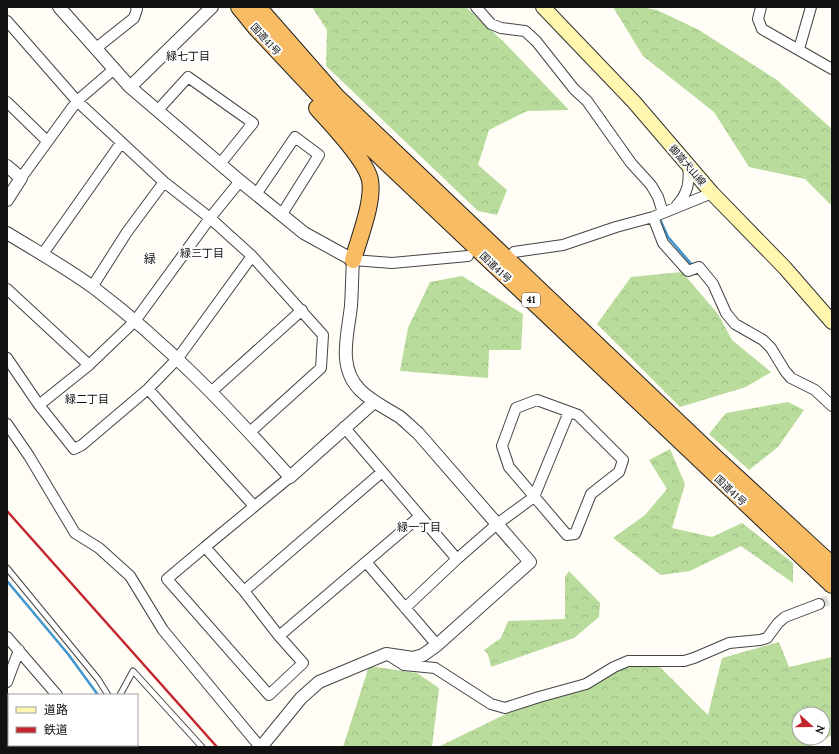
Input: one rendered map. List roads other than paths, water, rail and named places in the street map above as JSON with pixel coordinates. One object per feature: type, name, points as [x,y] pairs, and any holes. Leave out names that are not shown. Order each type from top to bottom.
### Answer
[{"type":"highway","name":"国道41号","points":[[238,7],[351,129],[832,585]]},
{"type":"highway","name":"国道41号","points":[[258,7],[336,96],[717,459],[832,565]]},
{"type":"highway","points":[[256,28],[283,68],[366,169],[370,178],[371,193],[353,260]]},
{"type":"highway","points":[[796,551],[832,589]]},
{"type":"main road","name":"御嵩犬山線","points":[[543,7],[634,102],[712,193],[785,268],[832,322]]},
{"type":"street","points":[[59,7],[113,70],[130,87],[240,182],[257,193],[304,233],[353,260],[392,263],[468,256]]},
{"type":"street","points":[[95,48],[134,18],[137,9],[136,7]]},
{"type":"street","points":[[130,87],[212,7]]},
{"type":"street","points":[[476,7],[491,24],[501,28],[525,31],[536,41],[574,89],[587,100],[631,162],[651,185],[658,197],[663,213]]},
{"type":"street","points":[[761,7],[758,19],[762,30],[831,67]]},
{"type":"street","points":[[799,49],[811,7]]},
{"type":"street","points":[[7,22],[77,101],[164,182],[210,218],[252,256],[323,335],[321,368],[250,432]]},
{"type":"street","points":[[7,200],[47,141],[77,101],[113,70]]},
{"type":"street","points":[[158,110],[188,77],[253,123],[220,164]]},
{"type":"street","points":[[7,102],[47,141]]},
{"type":"street","points":[[257,193],[295,137],[319,155],[282,214]]},
{"type":"street","points":[[42,255],[121,143]]},
{"type":"street","points":[[674,208],[684,198],[687,190],[690,179],[688,165]]},
{"type":"street","points":[[7,166],[21,178]]},
{"type":"street","points":[[92,287],[127,232],[164,182]]},
{"type":"street","points":[[39,405],[89,365],[135,321],[210,218],[240,182]]},
{"type":"street","points":[[514,252],[563,245],[616,227],[653,218],[712,193]]},
{"type":"street","points":[[653,218],[664,243],[688,270],[699,267],[713,284],[726,313],[735,324],[762,340],[771,348],[784,371],[791,378],[815,390],[832,406]]},
{"type":"street","points":[[7,233],[92,287],[178,358],[212,391],[290,477]]},
{"type":"street","points":[[7,358],[39,405],[74,450],[82,445],[148,389],[178,358],[252,256]]},
{"type":"street","points":[[7,424],[29,456],[75,533],[99,548],[130,576],[162,630],[260,747],[301,698],[319,682],[386,654],[413,658],[423,655],[437,645],[530,562],[497,524],[487,515],[418,434],[400,418],[374,402],[359,389],[347,369],[345,353],[351,306],[353,260]]},
{"type":"street","points":[[7,289],[89,365]]},
{"type":"street","points":[[212,391],[302,310]]},
{"type":"street","points":[[148,389],[254,506]]},
{"type":"street","points":[[537,400],[569,412],[578,415],[623,460],[619,472],[591,494],[575,534],[567,535],[509,467],[502,446],[516,408],[537,400]]},
{"type":"street","points":[[204,547],[244,591],[303,663],[269,695],[167,579],[204,547],[290,477],[344,427],[374,402]]},
{"type":"street","points":[[405,608],[456,559],[497,524],[534,497],[569,412]]},
{"type":"street","points":[[344,427],[456,559]]},
{"type":"street","points":[[244,591],[382,472]]},
{"type":"street","points":[[280,636],[420,516]]},
{"type":"street","points":[[366,562],[437,645]]},
{"type":"street","points":[[386,654],[404,665],[435,668],[491,704],[505,708],[586,684],[614,667],[628,661],[684,661],[729,643],[767,638],[778,623],[785,617],[819,604]]},
{"type":"street","points":[[7,637],[56,694]]},
{"type":"street","points":[[7,682],[19,650]]},
{"type":"lane","points":[[7,568],[98,679],[107,694]]},
{"type":"lane","points":[[121,694],[133,671],[202,747]]},
{"type":"waterway","points":[[659,217],[668,237],[693,266]]},
{"type":"waterway","points":[[7,581],[68,654],[97,694]]},
{"type":"tunnel","points":[[819,604],[832,599]]},
{"type":"railway","points":[[7,511],[217,747]]},
{"type":"district","name":"緑七丁目","points":[[188,56]]},
{"type":"district","name":"緑三丁目","points":[[202,253]]},
{"type":"district","name":"緑","points":[[150,259]]},
{"type":"district","name":"緑二丁目","points":[[87,399]]},
{"type":"district","name":"緑一丁目","points":[[419,527]]}]
